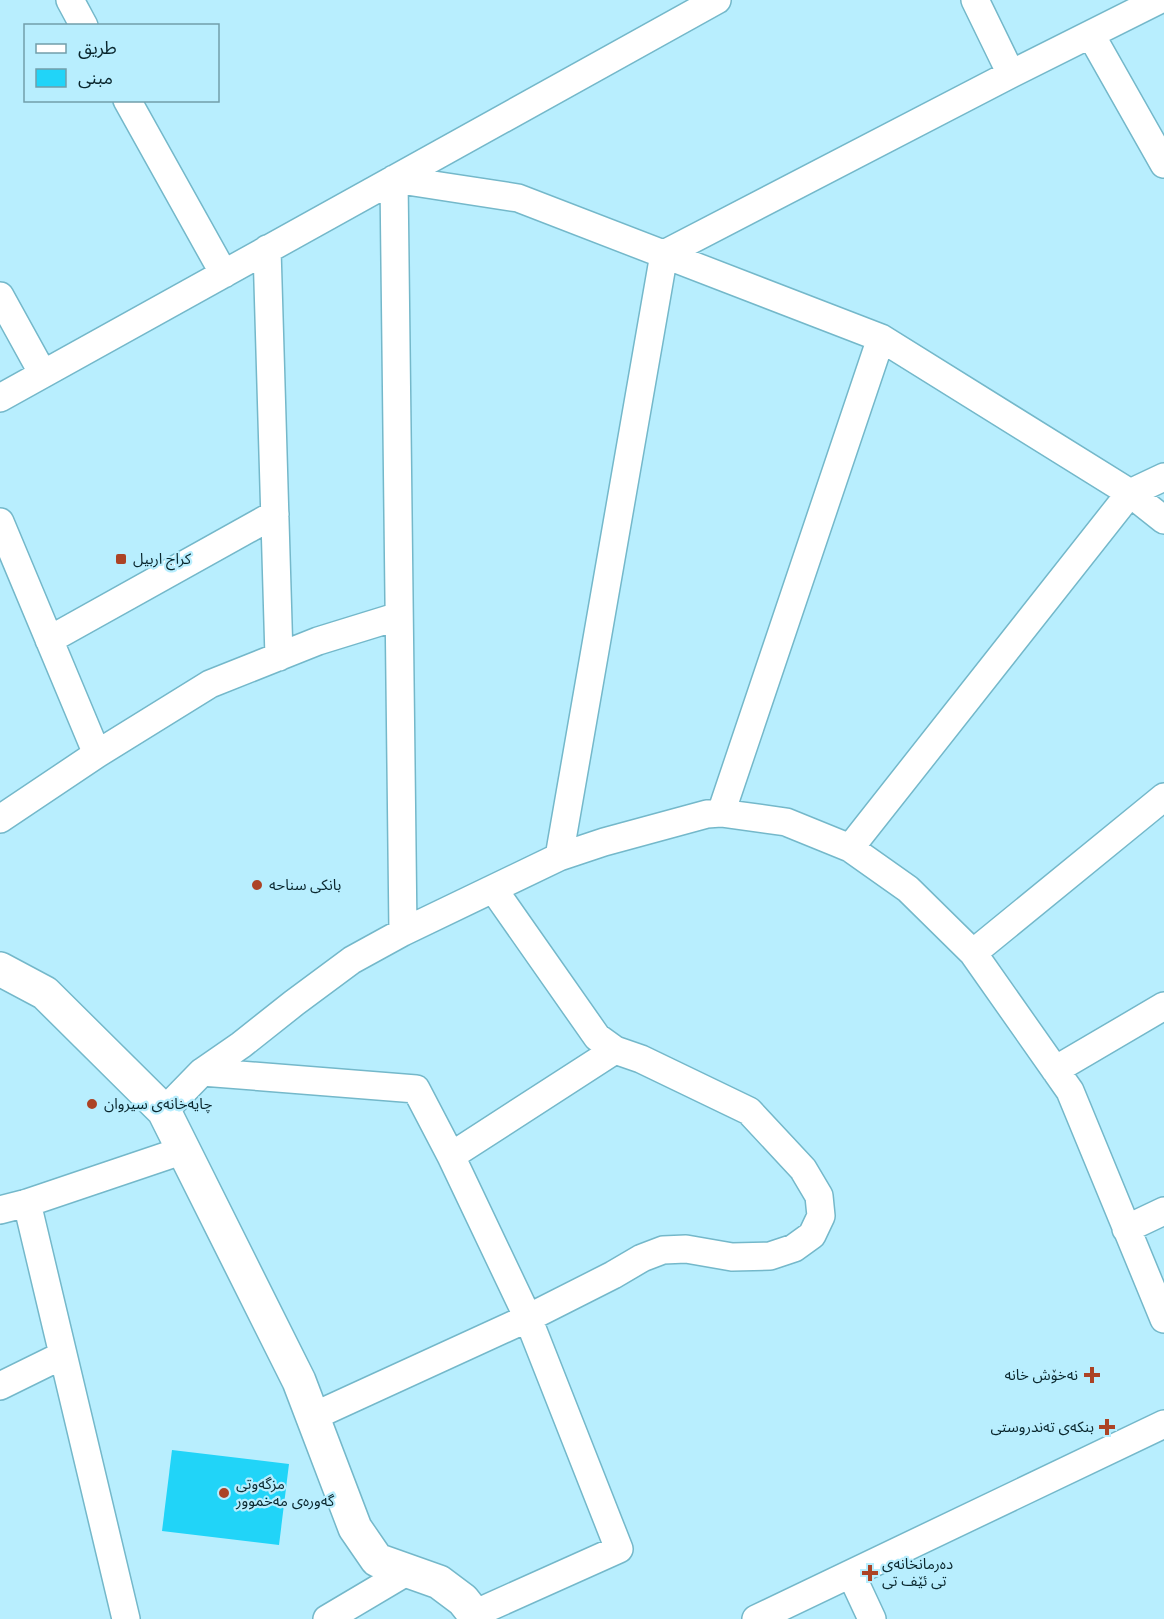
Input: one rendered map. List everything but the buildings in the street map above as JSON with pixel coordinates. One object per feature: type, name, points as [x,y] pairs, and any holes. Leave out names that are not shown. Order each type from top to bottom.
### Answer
[{"type":"street","points":[[70,0],[83,24]]},
{"type":"street","points":[[0,398],[717,0]]},
{"type":"street","points":[[975,0],[1011,74]]},
{"type":"street","points":[[664,254],[1159,0]]},
{"type":"street","points":[[1092,35],[1164,164]]},
{"type":"street","points":[[127,102],[224,274]]},
{"type":"street","points":[[394,179],[518,198],[881,338],[1130,493],[1164,520]]},
{"type":"street","points":[[394,179],[403,932]]},
{"type":"street","points":[[267,249],[279,657]]},
{"type":"street","points":[[560,857],[664,254]]},
{"type":"street","points":[[0,296],[43,374]]},
{"type":"street","points":[[721,813],[881,338]]},
{"type":"street","points":[[850,848],[1130,493],[1164,477]]},
{"type":"street","points":[[49,640],[275,514]]},
{"type":"street","points":[[0,522],[97,754]]},
{"type":"street","points":[[0,819],[97,754],[210,684],[318,642],[399,616]]},
{"type":"street","points":[[973,953],[1164,797]]},
{"type":"street","points":[[164,1111],[202,1072],[352,960],[403,932],[560,857],[604,842],[656,830],[707,814],[721,813],[786,822],[850,848],[908,889],[973,953],[1070,1091],[1164,1319]]},
{"type":"street","points":[[312,1417],[528,1318],[642,1258],[663,1250],[686,1249],[732,1257],[770,1256],[794,1248],[812,1235],[821,1216],[819,1196],[803,1169],[749,1111],[641,1059],[615,1050],[597,1037],[494,890]]},
{"type":"street","points":[[0,969],[45,993],[164,1111],[299,1381],[355,1528],[377,1560],[439,1582],[463,1600],[476,1616],[619,1549],[528,1318],[451,1156],[416,1089],[202,1072]]},
{"type":"street","points":[[1055,1070],[1164,1006]]},
{"type":"street","points":[[451,1156],[615,1050]]},
{"type":"street","points":[[0,1210],[184,1150]]},
{"type":"street","points":[[27,1203],[126,1619]]},
{"type":"street","points":[[1126,1229],[1164,1211]]},
{"type":"street","points":[[0,1386],[63,1355]]},
{"type":"street","points":[[756,1619],[1164,1424]]},
{"type":"street","points":[[327,1619],[408,1571]]},
{"type":"street","points":[[850,1574],[872,1619]]},
{"type":"place","name":"كراج اربیل","points":[[121,559]]},
{"type":"place","name":"بانکی سناحە","points":[[257,885]]},
{"type":"place","name":"چایەخانەی سیروان","points":[[92,1104]]},
{"type":"place","name":"نەخۆش خانە","points":[[1092,1375]]},
{"type":"place","name":"بنكەی تەندروستی","points":[[1107,1427]]},
{"type":"place","name":"مزگەوتی گەورەی مەخموور","points":[[224,1493]]},
{"type":"place","name":"دەرمانخانەی تی ئێف تی","points":[[870,1573]]}]
